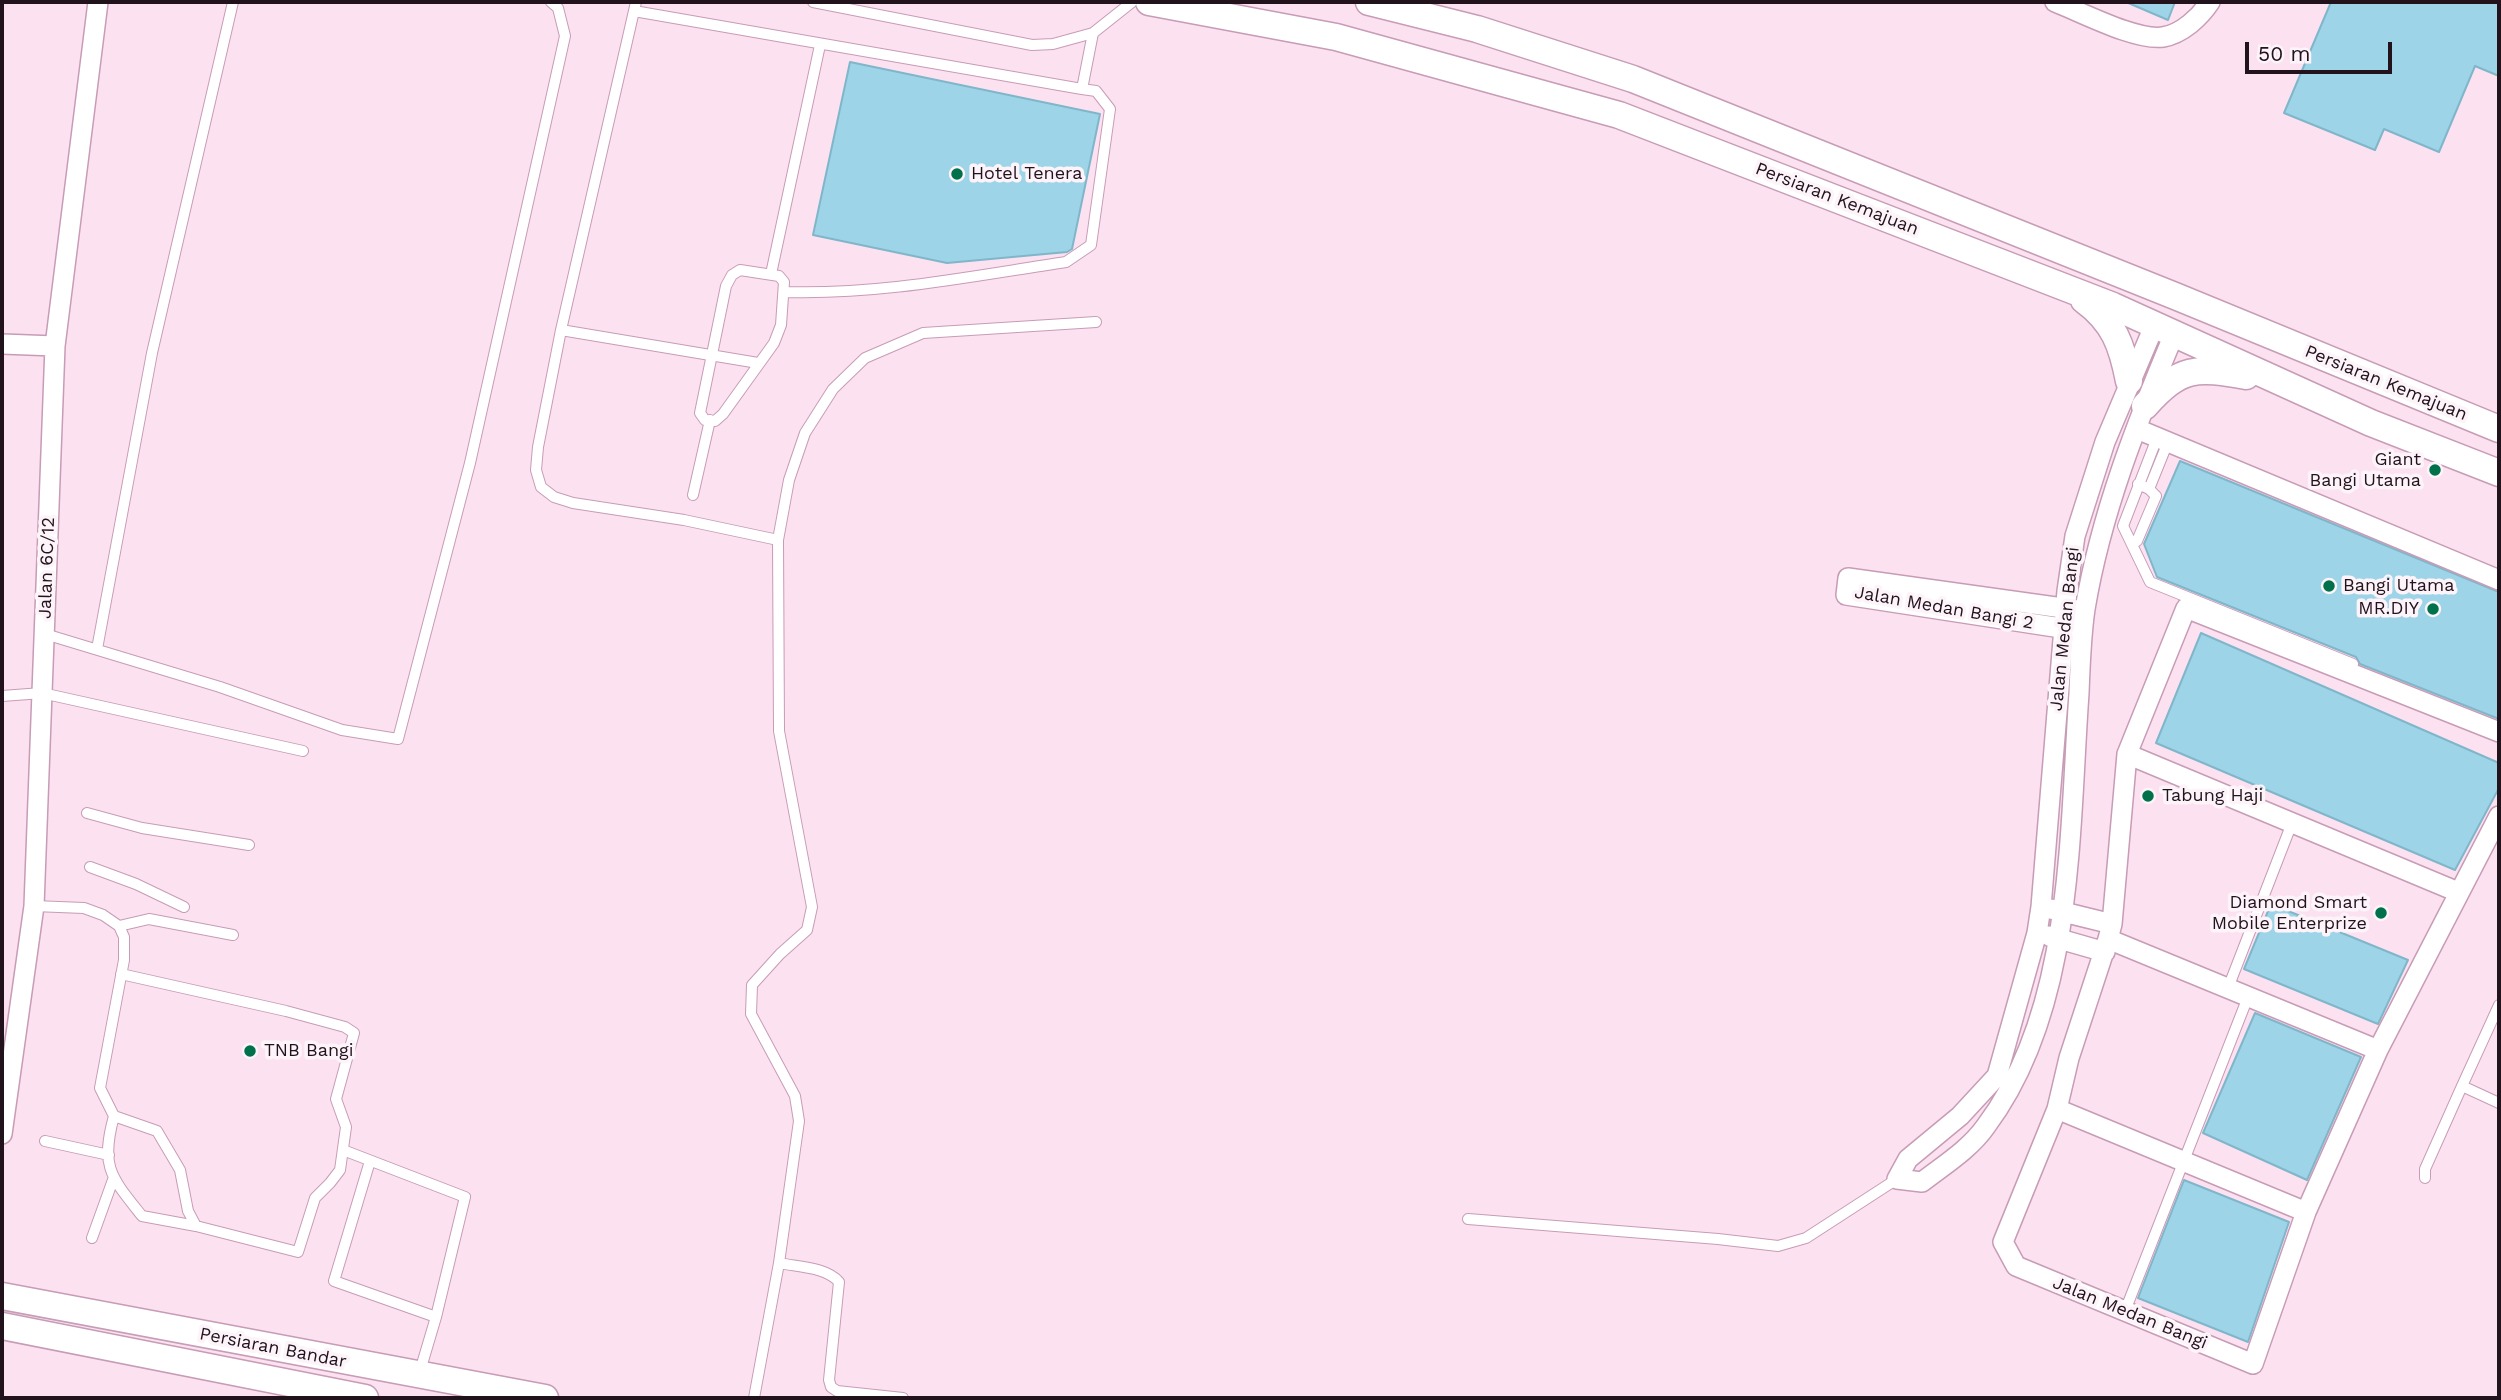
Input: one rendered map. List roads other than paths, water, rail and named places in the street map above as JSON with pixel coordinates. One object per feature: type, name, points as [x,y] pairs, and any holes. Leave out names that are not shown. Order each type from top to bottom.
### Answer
[{"type":"main road","name":"Persiaran Kemajuan","points":[[1149,2],[1336,37],[1619,115],[2167,325],[2371,423],[2499,473]]},
{"type":"main road","name":"Persiaran Kemajuan","points":[[1369,2],[1477,29],[1633,79],[2499,429]]},
{"type":"main road","points":[[1971,214],[2015,244],[2152,302],[2167,325],[2209,324],[2293,360],[2329,359]]},
{"type":"main road","points":[[2067,288],[2096,309],[2118,337],[2129,381]]},
{"type":"main road","points":[[2141,417],[2178,377],[2196,371],[2216,370],[2282,382]]},
{"type":"main road","name":"Persiaran Bandar","points":[[2,1296],[545,1398]]},
{"type":"main road","name":"Persiaran Bandar","points":[[2,1326],[365,1398]]},
{"type":"street","name":"Jalan 6C/12","points":[[2,1135],[34,906],[55,346],[98,2]]},
{"type":"street","points":[[2055,2],[2137,34],[2164,37],[2187,27],[2210,2]]},
{"type":"street","name":"Jalan Medan Bangi","points":[[2167,325],[2129,381],[2089,486],[2075,536],[2074,620],[2064,912],[2039,1017],[2007,1096],[1984,1129],[1922,1182],[1897,1180],[1908,1159],[1960,1116],[1997,1076],[2037,933],[2074,620],[2141,417],[2167,325]]},
{"type":"street","points":[[2,344],[55,346]]},
{"type":"street","points":[[2141,417],[2162,440],[2499,580]]},
{"type":"street","name":"Jalan Medan Bangi 2","points":[[1848,578],[2074,620],[1846,594],[1848,578]]},
{"type":"street","name":"Jalan Medan Bangi","points":[[2499,732],[2186,608],[2127,754],[2108,938],[2069,1058],[2057,1109],[2003,1242],[2016,1266],[2253,1364],[2306,1212],[2378,1050],[2499,816]]},
{"type":"street","points":[[2127,754],[2458,892]]},
{"type":"street","points":[[2041,906],[2064,912],[2108,938],[2378,1050]]},
{"type":"street","points":[[2037,933],[2059,939],[2108,938]]},
{"type":"street","points":[[2057,1109],[2306,1212]]},
{"type":"lane","points":[[97,649],[152,353],[233,2]]},
{"type":"lane","points":[[45,634],[220,687],[342,730],[398,739],[470,463],[565,36],[558,8],[551,2]]},
{"type":"lane","points":[[813,2],[1032,45],[1053,44],[1093,33],[1132,2]]},
{"type":"lane","points":[[778,540],[684,520],[554,498],[541,486],[536,470],[561,330],[635,6],[820,45],[1096,91],[1110,109],[1091,246],[1066,262],[886,290],[784,292]]},
{"type":"lane","points":[[1082,89],[1093,33]]},
{"type":"lane","points":[[771,274],[820,45]]},
{"type":"lane","points":[[740,270],[771,274],[779,276],[784,282],[781,325],[774,343],[723,414],[715,421],[702,418],[700,413],[726,286],[740,270]]},
{"type":"lane","points":[[754,1398],[779,1264],[799,1121],[795,1096],[751,1014],[752,985],[780,954],[807,930],[811,907],[779,731],[778,540],[789,480],[805,433],[833,389],[865,358],[923,333],[1096,322]]},
{"type":"lane","points":[[561,330],[758,363]]},
{"type":"lane","points":[[693,495],[710,421]]},
{"type":"lane","points":[[2162,440],[2139,480],[2123,526],[2150,582],[2499,723]]},
{"type":"lane","points":[[2149,489],[2162,440]]},
{"type":"lane","points":[[2122,468],[2156,496],[2137,541],[2133,543]]},
{"type":"lane","points":[[2,696],[42,693],[303,751]]},
{"type":"lane","points":[[87,813],[142,828],[248,845]]},
{"type":"lane","points":[[2228,988],[2292,823]]},
{"type":"lane","points":[[90,867],[136,884],[184,907]]},
{"type":"lane","points":[[34,906],[84,908],[103,915],[119,926],[124,937],[121,974],[100,1088],[114,1116],[108,1137],[109,1170],[142,1216],[196,1226],[298,1252],[315,1198],[340,1170],[346,1127],[336,1099],[354,1033],[345,1027],[286,1011],[121,974]]},
{"type":"lane","points":[[119,926],[149,919],[233,935]]},
{"type":"lane","points":[[2125,1311],[2248,997]]},
{"type":"lane","points":[[2425,1178],[2424,1169],[2499,1005]]},
{"type":"lane","points":[[2462,1086],[2499,1103]]},
{"type":"lane","points":[[114,1116],[157,1132],[180,1170],[188,1211],[196,1226]]},
{"type":"lane","points":[[45,1142],[109,1155]]},
{"type":"lane","points":[[343,1150],[465,1197],[419,1375]]},
{"type":"lane","points":[[370,1161],[334,1281],[436,1317]]},
{"type":"lane","points":[[92,1238],[114,1177]]},
{"type":"lane","points":[[1468,1219],[1778,1245],[1806,1238],[1897,1180]]},
{"type":"lane","points":[[779,1264],[824,1271],[833,1274],[839,1282],[829,1380],[831,1387],[837,1391],[903,1398]]},
{"type":"place","name":"Hotel Tenera","points":[[957,174]]},
{"type":"place","name":"Giant Bangi Utama","points":[[2435,470]]},
{"type":"place","name":"Bangi Utama","points":[[2329,586]]},
{"type":"place","name":"MR.DIY","points":[[2433,609]]},
{"type":"place","name":"Tabung Haji","points":[[2148,796]]},
{"type":"place","name":"Diamond Smart Mobile Enterprize","points":[[2381,913]]},
{"type":"place","name":"TNB Bangi","points":[[250,1051]]}]
